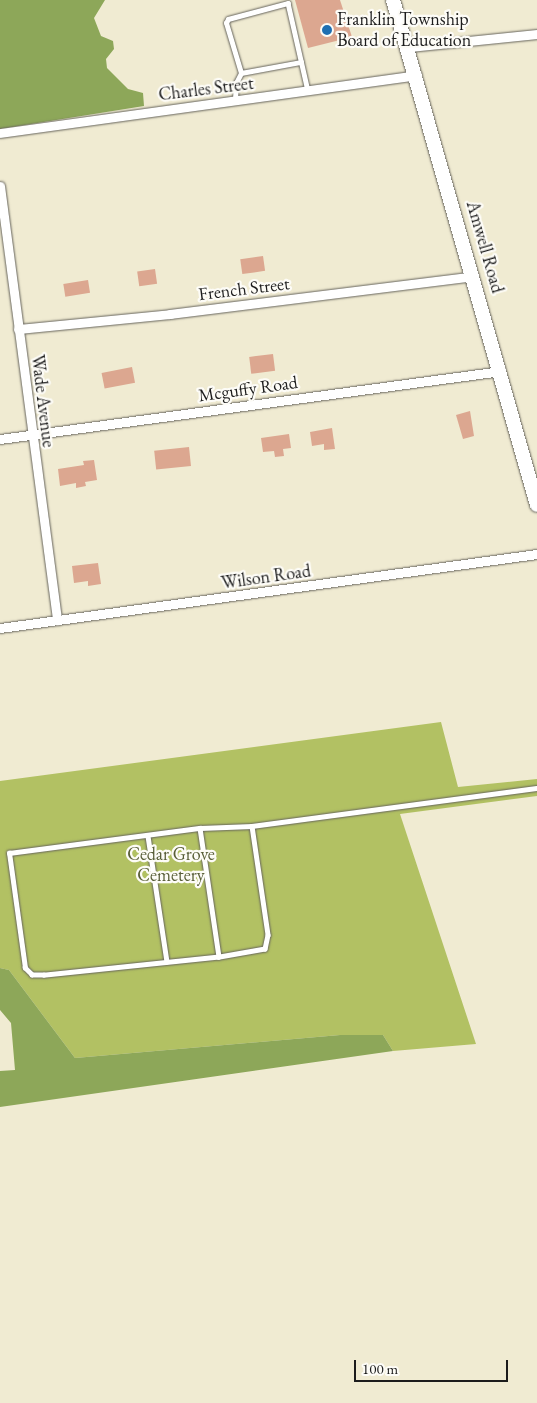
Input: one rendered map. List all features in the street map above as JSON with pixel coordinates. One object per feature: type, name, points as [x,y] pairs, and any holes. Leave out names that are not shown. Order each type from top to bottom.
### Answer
[{"type":"main road","name":"Amwell Road","points":[[393,0],[417,75],[537,505]]},
{"type":"street","points":[[409,47],[537,34]]},
{"type":"street","name":"Charles Street","points":[[0,133],[308,92],[417,75]]},
{"type":"street","name":"Wade Avenue","points":[[0,186],[31,434],[57,620]]},
{"type":"street","name":"French Street","points":[[18,329],[170,314],[474,276]]},
{"type":"street","name":"Mcguffy Road","points":[[0,439],[500,371]]},
{"type":"street","name":"Wilson Road","points":[[0,628],[537,554]]},
{"type":"lane","points":[[236,102],[236,83],[241,73],[226,23],[228,19],[288,3],[308,92]]},
{"type":"lane","points":[[241,73],[301,62]]},
{"type":"lane","points":[[252,826],[268,935],[265,949],[219,957],[44,975],[32,975],[24,968],[9,853],[200,828],[252,826],[537,788]]},
{"type":"lane","points":[[200,828],[219,957]]},
{"type":"lane","points":[[148,836],[167,962]]},
{"type":"green space","points":[[0,0],[105,0],[94,18],[101,36],[113,41],[114,49],[106,59],[107,68],[128,89],[143,93],[144,106],[0,129]]},
{"type":"green space","name":"Cedar Grove Cemetery","points":[[441,722],[458,787],[537,779],[537,796],[400,814],[476,1044],[393,1051],[383,1035],[340,1035],[75,1058],[9,970],[0,968],[0,781]]},
{"type":"green space","points":[[0,968],[9,970],[75,1058],[340,1035],[383,1035],[393,1051],[0,1107],[0,1071],[15,1070],[11,1023],[0,1010]]},
{"type":"building","name":"Franklin Township Board of Education","points":[[295,0],[340,0],[352,37],[308,48]]},
{"type":"building","points":[[263,256],[265,271],[242,274],[240,259]]},
{"type":"building","points":[[155,269],[157,284],[139,286],[137,272]]},
{"type":"building","points":[[88,280],[90,293],[65,297],[63,284]]},
{"type":"building","points":[[273,354],[275,371],[251,374],[249,357]]},
{"type":"building","points":[[132,367],[135,383],[105,389],[102,373]]},
{"type":"building","points":[[470,411],[474,436],[463,439],[456,415]]},
{"type":"building","points":[[332,428],[335,449],[324,450],[324,444],[312,446],[310,432]]},
{"type":"building","points":[[289,434],[291,448],[283,449],[284,456],[275,457],[274,451],[263,452],[261,438]]},
{"type":"building","points":[[189,447],[191,466],[156,470],[154,451]]},
{"type":"building","points":[[94,460],[97,480],[85,482],[86,486],[76,488],[76,483],[60,486],[58,469],[84,465],[83,461]]},
{"type":"building","points":[[98,563],[101,584],[88,586],[88,581],[74,583],[72,566]]},
{"type":"place","name":"Franklin Township Board of Education","points":[[327,30]]}]
